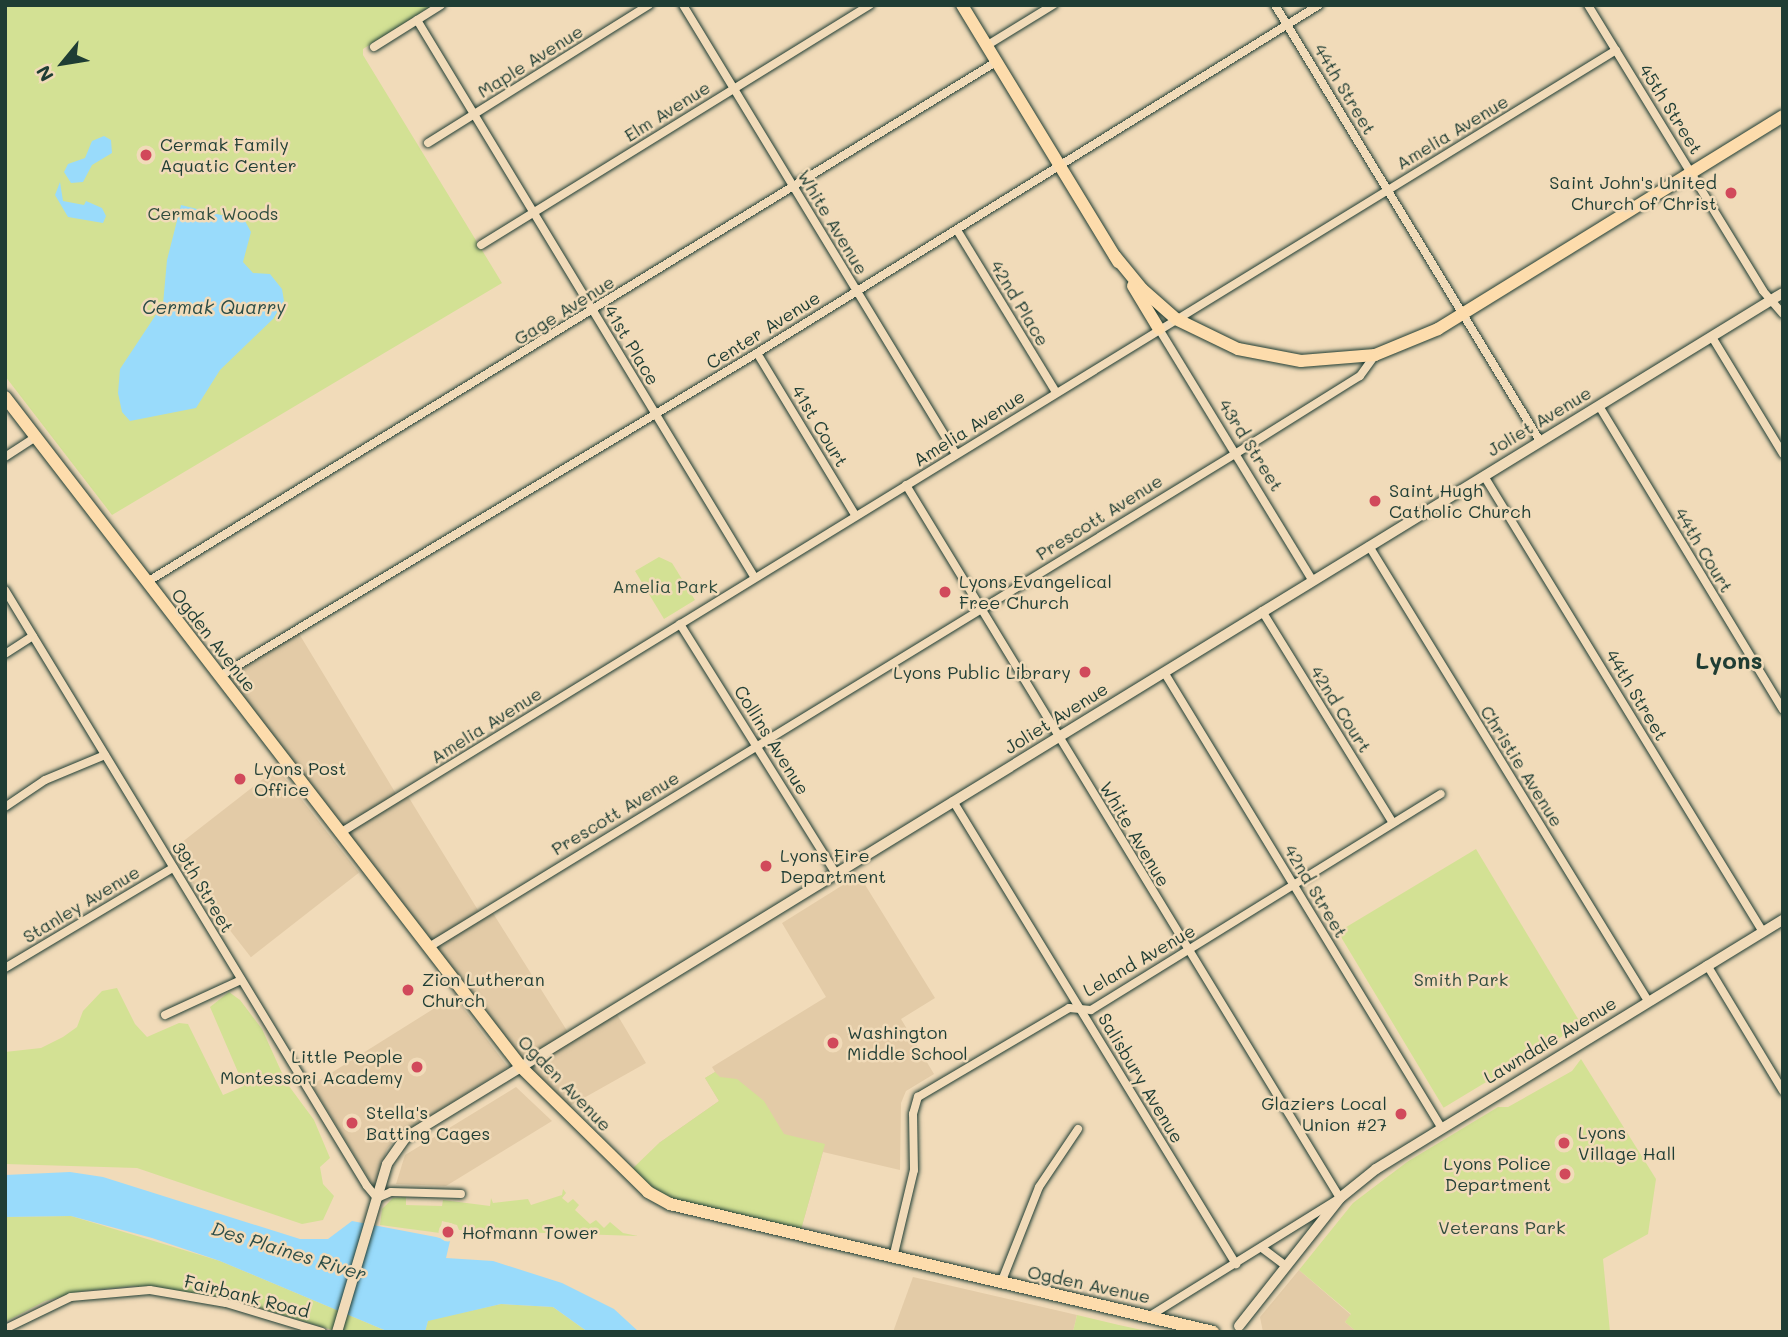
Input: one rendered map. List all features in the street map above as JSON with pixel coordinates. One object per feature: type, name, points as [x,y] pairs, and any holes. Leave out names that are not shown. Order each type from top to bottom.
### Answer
[{"type":"main road","points":[[962,5],[1159,329]]},
{"type":"main road","points":[[1115,256],[1142,289],[1176,318],[1238,349],[1279,359],[1319,362],[1375,355],[1415,342],[1783,116]]},
{"type":"main road","name":"Ogden Avenue","points":[[5,397],[522,1068],[660,1199],[893,1258],[1213,1332]]},
{"type":"street","points":[[374,47],[440,5]]},
{"type":"street","name":"Maple Avenue","points":[[428,143],[649,5]]},
{"type":"street","name":"White Avenue","points":[[682,5],[956,454]]},
{"type":"street","name":"Elm Avenue","points":[[481,245],[870,5]]},
{"type":"street","points":[[986,46],[1053,5]]},
{"type":"street","name":"44th Street","points":[[1275,5],[1540,441]]},
{"type":"street","name":"Center Avenue","points":[[220,676],[656,415],[1320,5]]},
{"type":"street","name":"45th Street","points":[[1588,5],[1771,300],[1783,314]]},
{"type":"street","name":"41st Place","points":[[417,20],[755,578]]},
{"type":"street","name":"Amelia Avenue","points":[[340,833],[1616,50]]},
{"type":"street","name":"Gage Avenue","points":[[147,582],[996,62]]},
{"type":"street","name":"42nd Place","points":[[957,230],[1056,392]]},
{"type":"street","name":"Joliet Avenue","points":[[338,1328],[392,1153],[405,1138],[1783,293]]},
{"type":"street","name":"43rd Street","points":[[1159,329],[1312,580]]},
{"type":"street","points":[[1712,337],[1783,454]]},
{"type":"street","name":"41st Court","points":[[757,353],[855,515]]},
{"type":"street","name":"Prescott Avenue","points":[[429,947],[1360,376],[1375,355]]},
{"type":"street","name":"44th Court","points":[[1599,406],[1783,710]]},
{"type":"street","points":[[5,457],[36,437]]},
{"type":"street","name":"44th Street","points":[[1484,476],[1763,932]]},
{"type":"street","name":"White Avenue","points":[[906,485],[1340,1198]]},
{"type":"street","name":"Christie Avenue","points":[[1369,546],[1648,1001]]},
{"type":"street","name":"39th Street","points":[[5,590],[241,980],[377,1198]]},
{"type":"street","name":"42nd Court","points":[[1262,611],[1393,823]]},
{"type":"street","name":"Collins Avenue","points":[[680,624],[836,874]]},
{"type":"street","points":[[5,654],[33,636]]},
{"type":"street","name":"42nd Street","points":[[1164,672],[1441,1127]]},
{"type":"street","points":[[5,807],[45,780],[105,755]]},
{"type":"street","name":"Leland Avenue","points":[[893,1258],[914,1170],[913,1114],[918,1097],[1069,1008],[1091,1010],[1441,794]]},
{"type":"street","name":"Salisbury Avenue","points":[[953,801],[1236,1264]]},
{"type":"street","name":"Stanley Avenue","points":[[5,968],[173,867]]},
{"type":"street","name":"Lawndale Avenue","points":[[1150,1316],[1340,1198],[1441,1127],[1783,920]]},
{"type":"street","points":[[1707,965],[1783,1091]]},
{"type":"street","points":[[164,1015],[241,980]]},
{"type":"street","points":[[1001,1283],[1039,1187],[1079,1129]]},
{"type":"street","points":[[377,1198],[391,1192],[461,1194]]},
{"type":"street","name":"Lawndale Avenue","points":[[1238,1329],[1340,1198]]},
{"type":"street","points":[[1262,1248],[1286,1266]]},
{"type":"street","name":"Fairbank Road","points":[[5,1329],[71,1297],[150,1290],[226,1303],[322,1332]]},
{"type":"shaded area","points":[[298,632],[398,797],[406,793],[481,915],[491,910],[571,1037],[615,1011],[646,1063],[566,1108],[522,1065],[223,677]]},
{"type":"shaded area","points":[[277,768],[359,873],[251,957],[169,852]]},
{"type":"shaded area","name":"Washington Middle School","points":[[859,875],[935,998],[901,1019],[934,1074],[906,1091],[901,1103],[900,1170],[823,1152],[800,1233],[659,1143],[719,1101],[705,1078],[715,1072],[712,1067],[826,997],[782,923]]},
{"type":"shaded area","points":[[454,996],[508,1067],[397,1137],[387,1149],[374,1187],[312,1085]]},
{"type":"shaded area","points":[[516,1087],[552,1121],[446,1186],[396,1184],[405,1155]]},
{"type":"shaded area","points":[[1299,1270],[1351,1315],[1345,1322],[1357,1332],[1263,1332],[1260,1317]]},
{"type":"shaded area","points":[[913,1277],[1077,1315],[1073,1332],[893,1332]]},
{"type":"green space","name":"Cermak Woods","points":[[5,5],[433,5],[363,49],[363,55],[502,283],[112,515],[5,376]]},
{"type":"green space","name":"Amelia Park","points":[[659,557],[672,563],[695,600],[664,619],[635,571]]},
{"type":"green space","name":"Smith Park","points":[[1476,849],[1582,1025],[1444,1108],[1338,932]]},
{"type":"green space","points":[[117,988],[135,1024],[147,1037],[179,1023],[188,1024],[223,1095],[244,1086],[210,1007],[229,992],[240,1000],[262,1029],[286,1082],[314,1120],[330,1158],[320,1167],[323,1184],[334,1196],[323,1220],[302,1224],[137,1168],[5,1164],[5,1052],[41,1048],[63,1037],[77,1027],[83,1011],[102,991]]},
{"type":"green space","name":"Veterans Park","points":[[1581,1059],[1656,1179],[1648,1234],[1603,1259],[1610,1332],[1357,1332],[1345,1322],[1351,1314],[1299,1270],[1353,1203],[1407,1162],[1498,1107],[1508,1107],[1572,1071]]},
{"type":"green space","points":[[715,1072],[720,1077],[737,1079],[764,1101],[784,1134],[825,1144],[800,1233],[670,1201],[630,1171],[659,1143],[719,1101],[705,1078]]},
{"type":"green space","points":[[563,1189],[566,1193],[562,1198],[568,1203],[573,1199],[579,1205],[575,1210],[590,1224],[596,1220],[604,1228],[610,1222],[623,1233],[638,1236],[459,1230],[457,1225],[442,1221],[440,1233],[380,1225],[382,1209],[393,1198],[406,1197],[406,1205],[442,1206],[443,1200],[490,1206],[491,1198],[493,1203],[528,1199],[531,1205],[562,1195]]},
{"type":"green space","points":[[71,1216],[220,1261],[389,1332],[339,1332],[224,1297],[133,1286],[82,1291],[45,1301],[5,1322],[5,1217]]},
{"type":"green space","points":[[501,1304],[553,1307],[588,1332],[425,1332],[428,1320]]},
{"type":"green space","points":[[1077,1315],[1119,1325],[1151,1332],[1073,1332]]},
{"type":"water","points":[[104,136],[111,140],[112,153],[92,165],[83,182],[71,183],[64,172],[68,164],[85,158],[92,141]]},
{"type":"water","points":[[60,182],[63,201],[84,205],[86,201],[102,208],[106,216],[103,223],[68,217],[55,195]]},
{"type":"water","name":"Cermak Quarry","points":[[181,205],[245,221],[251,232],[243,262],[253,273],[270,274],[282,289],[284,301],[273,319],[220,370],[196,408],[130,421],[122,412],[118,393],[120,369],[163,304],[167,260]]},
{"type":"water","name":"Des Plaines River","points":[[70,1172],[103,1177],[300,1239],[328,1239],[352,1221],[436,1237],[450,1241],[446,1258],[493,1261],[562,1283],[614,1309],[639,1332],[588,1332],[553,1307],[501,1304],[428,1321],[425,1332],[389,1332],[220,1261],[152,1238],[71,1216],[5,1217],[5,1175]]},
{"type":"place","name":"Cermak Family Aquatic Center","points":[[146,155]]},
{"type":"place","name":"Saint John's United Church of Christ","points":[[1731,193]]},
{"type":"place","name":"Saint Hugh Catholic Church","points":[[1375,501]]},
{"type":"place","name":"Lyons Evangelical Free Church","points":[[945,592]]},
{"type":"place","name":"Lyons Public Library","points":[[1085,672]]},
{"type":"place","name":"Lyons Post Office","points":[[240,779]]},
{"type":"place","name":"Lyons Fire Department","points":[[766,866]]},
{"type":"place","name":"Zion Lutheran Church","points":[[408,990]]},
{"type":"place","name":"Washington Middle School","points":[[833,1043]]},
{"type":"place","name":"Little People Montessori Academy","points":[[417,1067]]},
{"type":"place","name":"Glaziers Local Union #27","points":[[1401,1114]]},
{"type":"place","name":"Stella's Batting Cages","points":[[352,1123]]},
{"type":"place","name":"Lyons Village Hall","points":[[1564,1143]]},
{"type":"place","name":"Lyons Police Department","points":[[1565,1174]]},
{"type":"place","name":"Hofmann Tower","points":[[448,1232]]},
{"type":"district","name":"Lyons","points":[[1729,660]]}]
